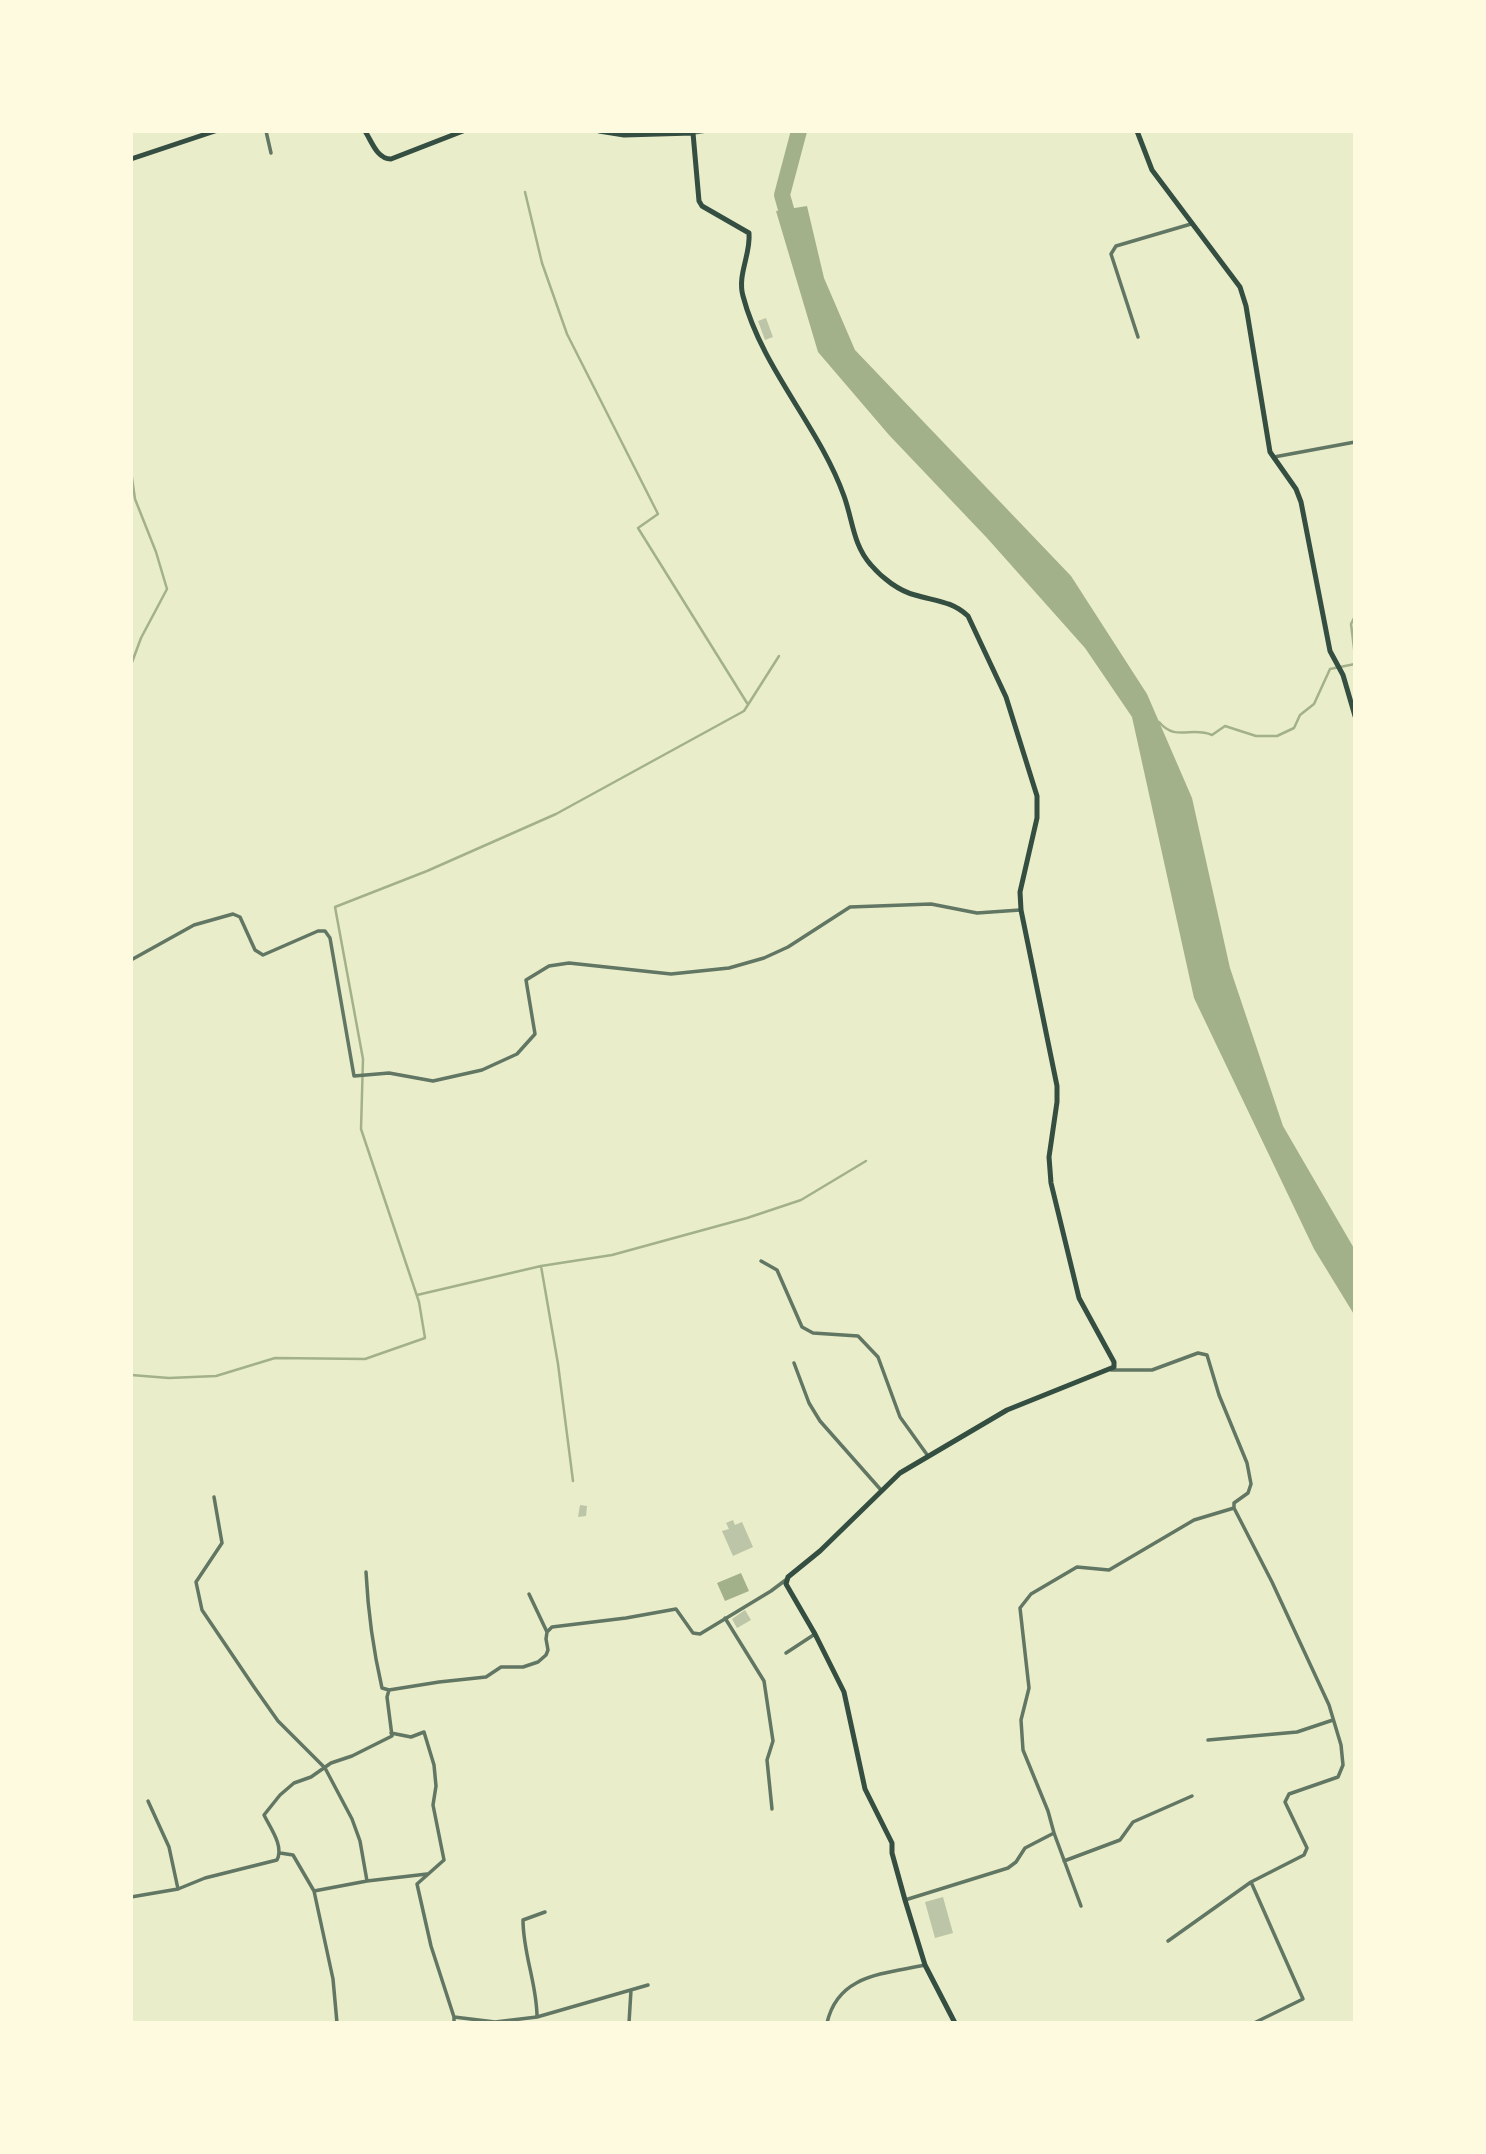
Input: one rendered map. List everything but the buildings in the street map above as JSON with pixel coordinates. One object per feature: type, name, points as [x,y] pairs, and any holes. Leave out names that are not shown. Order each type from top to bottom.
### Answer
[{"type":"main road","points":[[131,159],[215,131]]},
{"type":"main road","points":[[365,131],[380,156],[391,159],[463,131]]},
{"type":"main road","points":[[599,131],[624,135],[692,133],[699,201],[702,206],[749,233],[741,283],[744,301],[769,360],[829,462],[845,498],[858,547],[870,565],[895,586],[912,595],[959,607],[968,616],[1006,697],[1037,796],[1039,808],[1020,892],[1021,909],[1057,1086],[1049,1157],[1051,1183],[1079,1298],[1114,1362],[1111,1370],[1007,1410],[900,1473],[820,1551],[788,1577],[786,1584],[844,1692],[865,1789],[892,1843],[892,1853],[925,1965],[955,2023]]},
{"type":"main road","points":[[1137,131],[1152,170],[1240,287],[1270,452],[1296,489],[1301,502],[1329,651],[1343,675],[1355,716]]},
{"type":"street","points":[[266,131],[271,153]]},
{"type":"street","points":[[692,133],[706,131]]},
{"type":"street","points":[[1138,337],[1111,254],[1116,246],[1191,224]]},
{"type":"street","points":[[1274,457],[1355,442]]},
{"type":"street","points":[[131,960],[194,925],[233,914],[240,917],[255,950],[263,955],[318,931],[325,931],[330,937],[354,1076],[389,1073],[433,1080],[482,1070],[517,1054],[535,1034],[526,980],[549,966],[569,963],[671,974],[729,968],[764,958],[788,947],[850,907],[930,904],[977,913],[1021,909]]},
{"type":"street","points":[[761,1261],[777,1270],[802,1327],[813,1333],[858,1336],[878,1357],[900,1417],[928,1456]]},
{"type":"street","points":[[1111,1370],[1152,1370],[1198,1353],[1207,1355],[1219,1395],[1247,1463],[1251,1484],[1248,1493],[1234,1503],[1234,1508],[1316,1674],[1341,1745],[1343,1765],[1338,1777],[1289,1794],[1285,1802],[1307,1848],[1304,1855],[1251,1882],[1168,1941]]},
{"type":"street","points":[[794,1363],[814,1412],[843,1450],[881,1490]]},
{"type":"street","points":[[214,1497],[222,1543],[196,1582],[202,1610],[278,1721],[325,1768],[352,1819],[360,1841],[367,1881]]},
{"type":"street","points":[[1081,1906],[1048,1811],[1023,1750],[1021,1720],[1029,1688],[1020,1608],[1031,1594],[1077,1567],[1110,1570],[1194,1520],[1234,1508]]},
{"type":"street","points":[[366,1572],[369,1620],[377,1665],[382,1688],[389,1690],[485,1677],[501,1667],[523,1667],[538,1662],[548,1650],[547,1632],[529,1594]]},
{"type":"street","points":[[547,1632],[552,1627],[676,1609],[693,1633],[699,1634],[771,1591],[788,1577]]},
{"type":"street","points":[[725,1618],[764,1681],[773,1741],[767,1760],[772,1809]]},
{"type":"street","points":[[786,1653],[815,1634]]},
{"type":"street","points":[[131,1897],[178,1889],[205,1878],[277,1860],[281,1853],[264,1815],[280,1795],[295,1783],[311,1777],[331,1763],[392,1736],[387,1697],[389,1690]]},
{"type":"street","points":[[1208,1740],[1297,1732],[1333,1720]]},
{"type":"street","points":[[391,1733],[411,1737],[424,1732],[434,1765],[436,1786],[433,1805],[444,1860],[417,1884],[454,2023]]},
{"type":"street","points":[[1064,1861],[1120,1840],[1133,1822],[1192,1796]]},
{"type":"street","points":[[148,1801],[169,1847],[178,1889]]},
{"type":"street","points":[[905,1900],[1008,1868],[1016,1862],[1025,1848],[1054,1833]]},
{"type":"street","points":[[281,1853],[293,1855],[314,1891],[333,1979],[337,2023]]},
{"type":"street","points":[[314,1891],[429,1873]]},
{"type":"street","points":[[1251,1882],[1303,2000],[1254,2023]]},
{"type":"street","points":[[537,2017],[523,1920],[545,1912]]},
{"type":"street","points":[[827,2023],[832,2007],[849,1986],[865,1979],[925,1965]]},
{"type":"street","points":[[454,2017],[495,2022],[537,2017],[648,1985]]},
{"type":"street","points":[[629,2023],[631,1989]]},
{"type":"shaded area","points":[[807,206],[824,278],[855,350],[1071,576],[1147,694],[1192,798],[1230,968],[1283,1126],[1355,1250],[1355,1316],[1314,1249],[1194,998],[1132,717],[1085,648],[987,538],[889,435],[818,352],[776,211]]},
{"type":"shaded area","points":[[741,1573],[749,1591],[725,1601],[717,1583]]},
{"type":"waterway","points":[[792,230],[782,195],[799,131]]},
{"type":"waterway","points":[[525,192],[542,263],[567,334],[658,514],[638,528],[747,703]]},
{"type":"waterway","points":[[131,471],[135,499],[167,589],[141,638],[131,665]]},
{"type":"waterway","points":[[1355,616],[1351,624],[1355,656]]},
{"type":"waterway","points":[[131,1375],[169,1378],[216,1376],[275,1358],[365,1359],[425,1338],[419,1302],[361,1129],[363,1059],[335,907],[427,871],[556,814],[744,711],[779,656]]},
{"type":"waterway","points":[[1159,722],[1165,728],[1178,733],[1197,732],[1212,735],[1225,726],[1256,736],[1277,736],[1294,728],[1300,715],[1314,704],[1330,669],[1355,664]]},
{"type":"waterway","points":[[417,1295],[541,1266],[612,1255],[747,1218],[801,1200],[866,1161]]},
{"type":"waterway","points":[[541,1266],[558,1364],[573,1481]]}]
